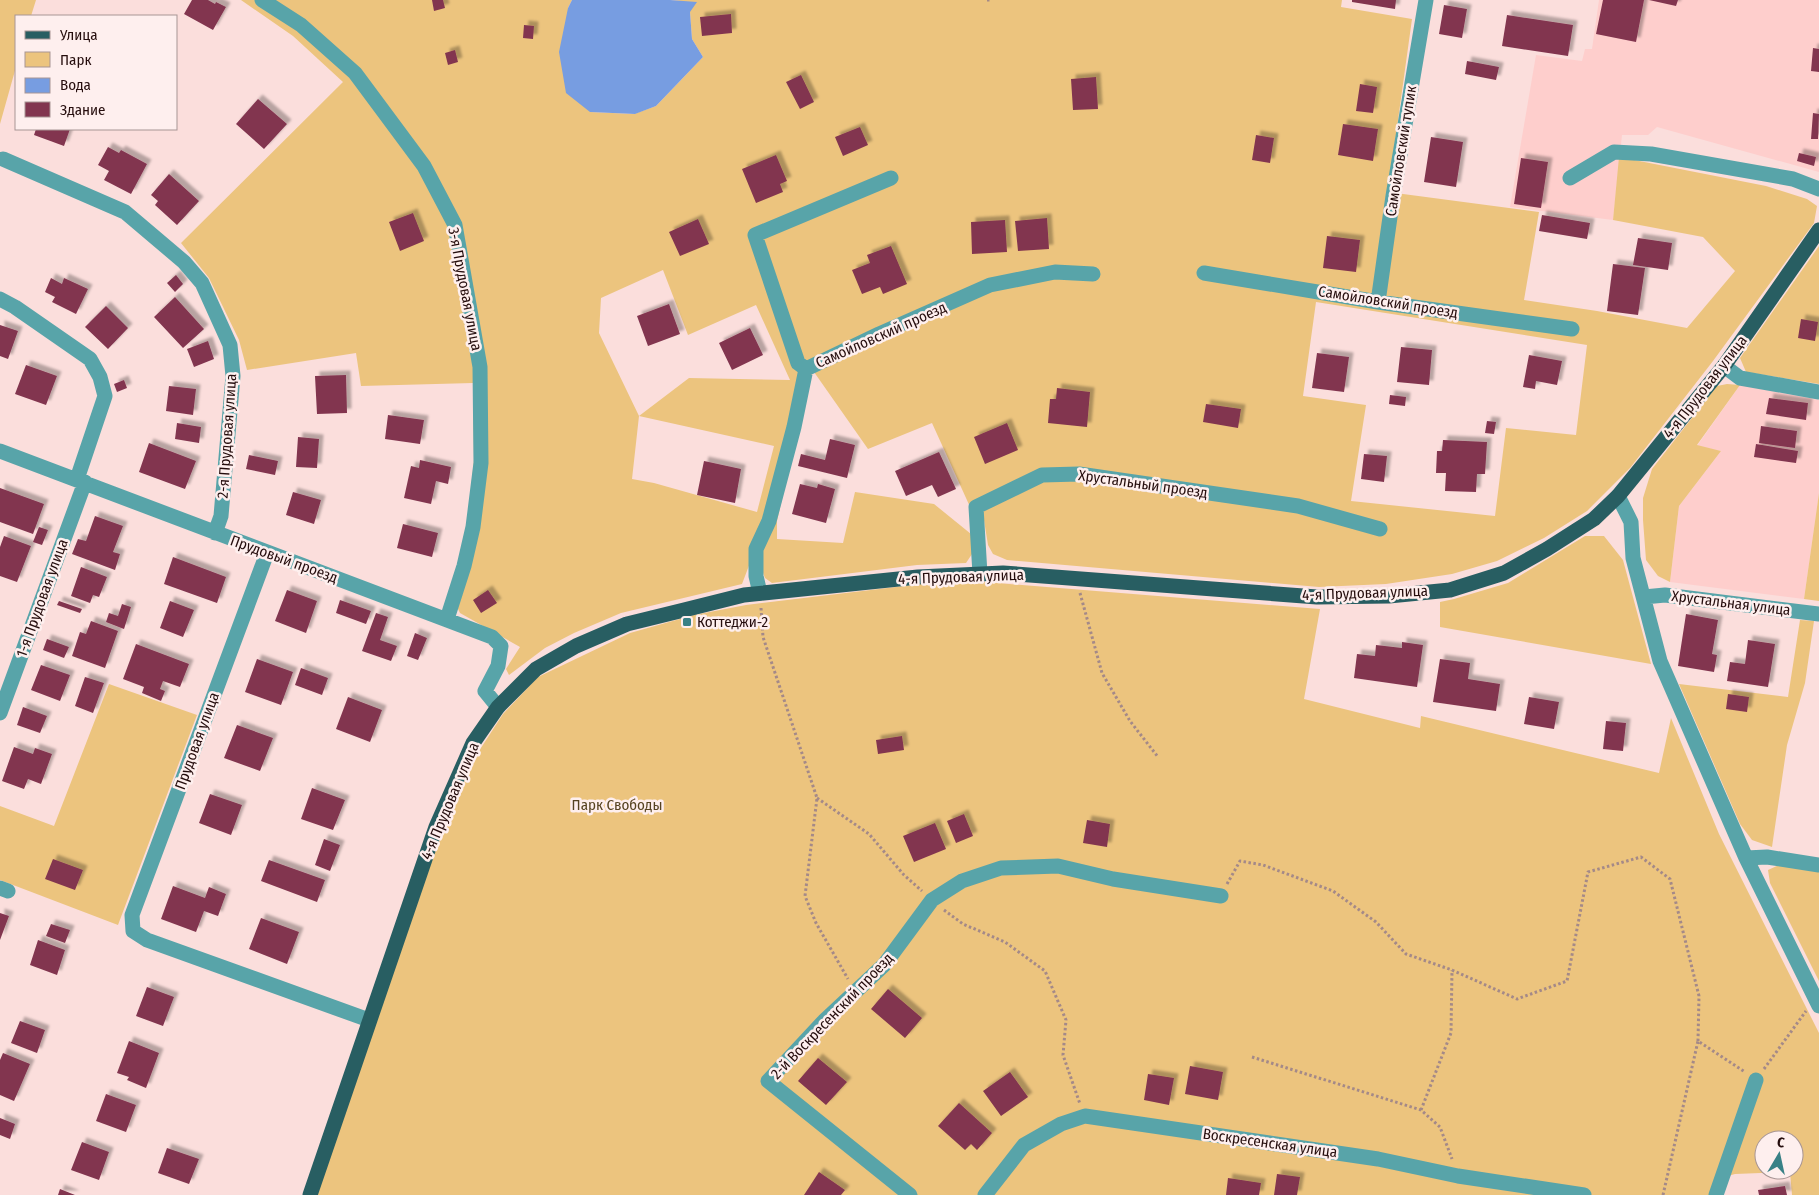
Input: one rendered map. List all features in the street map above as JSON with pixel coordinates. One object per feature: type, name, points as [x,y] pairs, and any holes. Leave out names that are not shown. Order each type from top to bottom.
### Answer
[{"type":"main road","name":"4-я Прудовая улица","points":[[310,1195],[436,827],[473,744],[498,707],[536,669],[576,646],[627,624],[744,595],[918,577],[1002,573],[1075,577],[1317,597],[1389,596],[1450,590],[1504,573],[1547,549],[1594,519],[1618,496],[1724,366],[1819,230]]},
{"type":"street","name":"3-я Прудовая улица","points":[[262,0],[301,25],[355,73],[424,166],[455,225],[480,367],[481,463],[473,527],[464,566],[447,619]]},
{"type":"street","name":"Самойловский тупик","points":[[1378,302],[1393,196],[1426,0]]},
{"type":"street","points":[[1570,178],[1614,152],[1652,154],[1783,177],[1819,190]]},
{"type":"street","name":"2-я Прудовая улица","points":[[3,158],[125,212],[184,262],[202,283],[230,345],[233,376],[221,516],[215,533]]},
{"type":"street","points":[[806,369],[798,363],[755,235],[891,178]]},
{"type":"street","name":"Самойловский проезд","points":[[760,594],[756,576],[756,549],[770,520],[794,426],[806,369],[879,334],[990,285],[1055,272],[1093,274]]},
{"type":"street","name":"Самойловский проезд","points":[[1204,273],[1378,302],[1572,329]]},
{"type":"street","name":"1-я Прудовая улица","points":[[0,299],[15,307],[90,359],[100,377],[105,396],[81,481],[0,713]]},
{"type":"street","points":[[1724,366],[1740,378],[1819,392]]},
{"type":"street","name":"Прудовый проезд","points":[[0,450],[492,637],[501,646],[498,666],[485,691],[498,707]]},
{"type":"street","name":"Хрустальный проезд","points":[[980,574],[976,507],[1042,475],[1079,474],[1298,506],[1380,529]]},
{"type":"street","points":[[1618,496],[1630,522],[1633,558],[1660,661],[1746,858],[1818,1004]]},
{"type":"street","name":"Прудовая улица","points":[[267,553],[132,915],[133,930],[146,940],[369,1020]]},
{"type":"street","name":"Хрустальная улица","points":[[1644,597],[1665,595],[1819,614]]},
{"type":"street","points":[[1746,858],[1767,857],[1819,865]]},
{"type":"street","name":"2-й Воскресенский проезд","points":[[910,1195],[768,1081],[824,1021],[884,965],[932,900],[962,881],[1001,868],[1058,866],[1113,880],[1221,896]]},
{"type":"street","points":[[1716,1195],[1756,1080]]},
{"type":"street","name":"Воскресенская улица","points":[[985,1195],[1024,1145],[1061,1124],[1085,1116],[1378,1160],[1458,1176],[1584,1195]]},
{"type":"path","points":[[1075,577],[1102,673],[1130,721],[1158,757]]},
{"type":"path","points":[[760,594],[763,637],[817,798],[805,896],[816,923],[856,992]]},
{"type":"path","points":[[817,798],[868,834],[904,875],[963,924],[1005,942],[1045,971],[1066,1020],[1063,1055],[1085,1116]]},
{"type":"path","points":[[1221,896],[1240,861],[1263,865],[1333,891],[1376,922],[1406,954],[1452,970],[1517,999],[1567,981],[1588,872],[1641,857],[1670,879],[1699,996],[1698,1041],[1663,1195]]},
{"type":"path","points":[[1421,1110],[1452,1034],[1452,970]]},
{"type":"path","points":[[1698,1041],[1756,1080],[1805,1012],[1818,1004]]},
{"type":"path","points":[[1252,1057],[1421,1110],[1440,1127],[1458,1176]]},
{"type":"shaded area","points":[[1599,0],[1819,0],[1819,172],[1657,127],[1648,135],[1622,135],[1613,220],[1510,207],[1536,55],[1582,61],[1585,49],[1592,49]]},
{"type":"shaded area","points":[[1740,385],[1819,400],[1819,493],[1804,599],[1670,582],[1679,506],[1721,451],[1697,446]]},
{"type":"green space","points":[[0,0],[36,0],[31,15],[15,15],[15,71],[0,124]]},
{"type":"green space","points":[[241,0],[572,0],[568,8],[590,112],[634,114],[656,106],[703,57],[692,39],[690,12],[681,1],[670,0],[1342,0],[1341,7],[1412,19],[1388,192],[1539,212],[1524,300],[1597,311],[1687,328],[1735,271],[1703,237],[1613,220],[1619,157],[1766,186],[1807,199],[1817,206],[1814,223],[1713,361],[1630,468],[1587,511],[1544,538],[1497,561],[1452,574],[1386,584],[1319,587],[1007,560],[993,554],[988,545],[983,514],[971,509],[932,423],[868,449],[814,372],[810,377],[777,521],[777,539],[843,543],[855,492],[934,504],[971,534],[974,551],[966,563],[917,565],[772,583],[765,578],[760,565],[753,555],[742,584],[621,613],[545,648],[509,675],[506,669],[520,647],[460,613],[451,595],[467,525],[474,460],[473,383],[361,386],[356,353],[247,370],[239,340],[209,278],[181,243],[343,82],[293,36]],"holes":[[[663,270],[688,335],[756,305],[790,380],[689,378],[639,416],[599,333],[601,298]],[[1316,302],[1587,345],[1576,435],[1506,428],[1495,516],[1351,501],[1366,405],[1303,396]],[[639,416],[774,446],[757,512],[654,483],[632,479]]]},
{"type":"green space","points":[[1819,246],[1819,384],[1746,372],[1740,358]]},
{"type":"green space","points":[[1727,384],[1740,385],[1697,445],[1721,451],[1679,506],[1670,582],[1658,576],[1646,560],[1643,498],[1652,469],[1717,386]]},
{"type":"green space","points":[[1819,493],[1819,601],[1804,599]]},
{"type":"green space","points":[[1585,536],[1604,536],[1623,560],[1651,664],[1440,627],[1440,602],[1508,583]]},
{"type":"green space","name":"Парк Свободы","points":[[985,582],[1320,609],[1304,699],[1420,728],[1421,716],[1659,773],[1671,718],[1719,834],[1819,1033],[1819,1195],[1792,1195],[1791,1180],[1804,1180],[1804,1130],[1754,1130],[1754,1173],[1735,1174],[1714,1180],[1709,1195],[317,1195],[442,829],[477,754],[503,714],[538,677],[630,633],[694,615],[746,605],[921,584]]},
{"type":"green space","points":[[1800,620],[1814,621],[1805,683],[1787,745],[1772,847],[1752,840],[1740,824],[1679,684],[1788,697]]},
{"type":"green space","points":[[109,684],[197,715],[118,925],[0,880],[0,806],[54,826]]},
{"type":"green space","points":[[1779,865],[1819,872],[1819,981],[1770,883],[1768,870]]},
{"type":"water","points":[[572,0],[670,0],[697,2],[690,12],[692,39],[703,57],[656,106],[635,114],[590,112],[566,93],[559,52],[568,8]]},
{"type":"building","points":[[192,0],[208,0],[226,7],[213,30],[184,14]]},
{"type":"building","points":[[432,0],[443,0],[445,8],[434,11]]},
{"type":"building","points":[[1352,0],[1396,0],[1395,9],[1352,2]]},
{"type":"building","points":[[1603,0],[1644,0],[1636,42],[1596,34]]},
{"type":"building","points":[[1649,0],[1678,0],[1676,6]]},
{"type":"building","points":[[1444,5],[1467,9],[1462,38],[1439,34]]},
{"type":"building","points":[[731,14],[732,33],[702,36],[700,17]]},
{"type":"building","points":[[1507,15],[1573,25],[1568,56],[1502,46]]},
{"type":"building","points":[[524,25],[534,26],[533,39],[523,38]]},
{"type":"building","points":[[1813,48],[1819,49],[1819,72],[1811,71]]},
{"type":"building","points":[[455,50],[458,62],[448,65],[445,53]]},
{"type":"building","points":[[1467,61],[1499,67],[1496,80],[1465,74]]},
{"type":"building","points":[[801,75],[814,102],[800,109],[786,82]]},
{"type":"building","points":[[1096,77],[1098,109],[1073,110],[1071,79]]},
{"type":"building","points":[[1360,84],[1377,87],[1373,113],[1356,111]]},
{"type":"building","points":[[258,99],[287,124],[264,149],[236,124]]},
{"type":"building","points":[[1813,113],[1819,114],[1818,139],[1811,139]]},
{"type":"building","points":[[1343,124],[1378,129],[1373,161],[1338,155]]},
{"type":"building","points":[[860,127],[868,145],[843,156],[835,137]]},
{"type":"building","points":[[36,130],[70,130],[64,146],[34,135]]},
{"type":"building","points":[[1256,135],[1274,138],[1270,163],[1252,160]]},
{"type":"building","points":[[1431,137],[1463,142],[1456,187],[1424,182]]},
{"type":"building","points":[[108,147],[119,153],[121,150],[147,164],[131,194],[104,180],[109,171],[98,165]]},
{"type":"building","points":[[1799,153],[1816,157],[1814,166],[1797,161]]},
{"type":"building","points":[[776,155],[787,181],[780,184],[783,192],[756,203],[742,169]]},
{"type":"building","points":[[1521,158],[1548,162],[1541,208],[1514,204]]},
{"type":"building","points":[[169,174],[199,201],[177,225],[155,205],[158,201],[151,195]]},
{"type":"building","points":[[413,213],[424,241],[400,251],[389,222]]},
{"type":"building","points":[[1542,215],[1590,223],[1587,239],[1539,231]]},
{"type":"building","points":[[1047,218],[1049,249],[1018,251],[1015,221]]},
{"type":"building","points":[[698,219],[709,244],[680,256],[669,232]]},
{"type":"building","points":[[1005,220],[1007,252],[972,254],[971,222]]},
{"type":"building","points":[[1327,236],[1360,240],[1356,272],[1323,268]]},
{"type":"building","points":[[1638,238],[1672,243],[1668,270],[1633,265]]},
{"type":"building","points":[[891,246],[907,284],[883,294],[880,287],[862,294],[852,270],[870,263],[867,255]]},
{"type":"building","points":[[1613,264],[1645,268],[1638,315],[1607,311]]},
{"type":"building","points":[[176,275],[183,284],[175,292],[167,283]]},
{"type":"building","points":[[51,278],[62,284],[64,278],[88,289],[76,314],[52,302],[55,297],[45,292]]},
{"type":"building","points":[[175,297],[204,329],[183,348],[154,317]]},
{"type":"building","points":[[669,304],[680,334],[648,346],[637,316]]},
{"type":"building","points":[[106,306],[128,328],[108,349],[85,327]]},
{"type":"building","points":[[1801,319],[1818,322],[1815,341],[1798,338]]},
{"type":"building","points":[[0,325],[18,331],[8,359],[0,356]]},
{"type":"building","points":[[750,328],[763,355],[732,370],[719,343]]},
{"type":"building","points":[[208,341],[214,359],[194,367],[187,349]]},
{"type":"building","points":[[1401,347],[1432,350],[1429,385],[1397,382]]},
{"type":"building","points":[[1317,353],[1349,357],[1344,392],[1312,388]]},
{"type":"building","points":[[1529,355],[1562,361],[1557,385],[1536,381],[1535,389],[1523,387]]},
{"type":"building","points":[[26,365],[57,376],[46,405],[15,394]]},
{"type":"building","points":[[346,375],[347,413],[317,414],[315,376]]},
{"type":"building","points":[[124,380],[127,388],[117,392],[114,384]]},
{"type":"building","points":[[169,386],[196,389],[193,415],[166,411]]},
{"type":"building","points":[[1057,388],[1090,392],[1087,427],[1048,423],[1050,399],[1056,399]]},
{"type":"building","points":[[1390,395],[1406,397],[1405,406],[1389,404]]},
{"type":"building","points":[[1769,398],[1808,403],[1806,420],[1766,414]]},
{"type":"building","points":[[1206,404],[1241,409],[1238,428],[1203,422]]},
{"type":"building","points":[[388,415],[424,420],[420,444],[385,439]]},
{"type":"building","points":[[1487,421],[1496,422],[1494,434],[1485,433]]},
{"type":"building","points":[[177,423],[201,427],[199,443],[175,439]]},
{"type":"building","points":[[1007,423],[1018,450],[985,464],[974,437]]},
{"type":"building","points":[[1761,426],[1797,431],[1795,448],[1759,443]]},
{"type":"building","points":[[298,437],[319,439],[317,468],[296,467]]},
{"type":"building","points":[[830,439],[855,445],[847,478],[798,466],[801,454],[825,460]]},
{"type":"building","points":[[1443,440],[1487,442],[1485,474],[1477,474],[1476,492],[1445,491],[1446,473],[1436,473],[1437,451],[1442,451]]},
{"type":"building","points":[[149,443],[196,461],[185,489],[139,472]]},
{"type":"building","points":[[1756,444],[1798,451],[1796,463],[1754,457]]},
{"type":"building","points":[[939,452],[956,489],[938,497],[932,485],[906,496],[895,471]]},
{"type":"building","points":[[1364,454],[1387,456],[1384,482],[1361,479]]},
{"type":"building","points":[[249,455],[278,461],[275,475],[246,469]]},
{"type":"building","points":[[420,460],[451,467],[448,484],[436,481],[431,504],[404,498],[411,466],[419,468]]},
{"type":"building","points":[[704,461],[741,469],[735,503],[697,495]]},
{"type":"building","points":[[800,484],[817,488],[818,484],[835,489],[826,523],[792,514]]},
{"type":"building","points":[[0,488],[44,504],[33,534],[0,522]]},
{"type":"building","points":[[293,492],[321,500],[314,524],[286,515]]},
{"type":"building","points":[[95,516],[123,526],[113,552],[120,554],[115,570],[72,554],[78,539],[86,541]]},
{"type":"building","points":[[403,524],[438,533],[432,557],[397,548]]},
{"type":"building","points":[[39,527],[48,530],[42,545],[33,542]]},
{"type":"building","points":[[4,536],[31,546],[17,582],[0,576],[0,547]]},
{"type":"building","points":[[173,557],[226,577],[217,603],[164,584]]},
{"type":"building","points":[[81,567],[107,577],[99,597],[93,595],[90,603],[71,596]]},
{"type":"building","points":[[287,590],[317,601],[306,633],[275,621]]},
{"type":"building","points":[[488,590],[497,603],[481,613],[473,600]]},
{"type":"building","points":[[340,600],[371,611],[366,624],[336,613]]},
{"type":"building","points":[[59,601],[82,609],[80,613],[57,605]]},
{"type":"building","points":[[170,601],[194,610],[183,637],[160,628]]},
{"type":"building","points":[[122,604],[131,607],[124,629],[106,622],[109,613],[118,616]]},
{"type":"building","points":[[376,613],[388,617],[380,640],[397,646],[391,661],[362,651]]},
{"type":"building","points":[[1686,614],[1718,620],[1712,654],[1717,655],[1714,672],[1678,666]]},
{"type":"building","points":[[91,621],[118,631],[105,668],[72,656],[80,632],[86,634]]},
{"type":"building","points":[[415,633],[427,638],[418,660],[407,656]]},
{"type":"building","points":[[47,639],[69,647],[64,658],[43,650]]},
{"type":"building","points":[[1748,640],[1775,644],[1768,687],[1727,681],[1730,662],[1745,664]]},
{"type":"building","points":[[1402,642],[1423,645],[1417,687],[1354,678],[1357,654],[1375,656],[1376,645],[1402,648]]},
{"type":"building","points":[[136,644],[189,664],[180,687],[163,681],[160,689],[165,691],[161,701],[142,693],[144,687],[123,679]]},
{"type":"building","points":[[257,659],[293,672],[281,705],[245,692]]},
{"type":"building","points":[[1440,659],[1470,663],[1468,679],[1500,684],[1496,711],[1433,702]]},
{"type":"building","points":[[41,665],[70,675],[60,701],[31,690]]},
{"type":"building","points":[[301,668],[328,678],[322,695],[295,685]]},
{"type":"building","points":[[85,677],[104,683],[93,713],[75,706]]},
{"type":"building","points":[[1728,694],[1749,697],[1747,712],[1726,709]]},
{"type":"building","points":[[348,697],[382,710],[370,742],[336,729]]},
{"type":"building","points":[[1529,697],[1559,702],[1554,729],[1524,724]]},
{"type":"building","points":[[23,707],[47,716],[40,733],[17,725]]},
{"type":"building","points":[[1606,721],[1626,723],[1623,751],[1603,749]]},
{"type":"building","points":[[237,725],[273,738],[260,771],[224,758]]},
{"type":"building","points":[[902,736],[904,750],[878,754],[876,740]]},
{"type":"building","points":[[14,747],[33,754],[35,748],[52,754],[41,784],[28,779],[24,789],[2,781]]},
{"type":"building","points":[[312,788],[345,800],[333,830],[301,819]]},
{"type":"building","points":[[210,794],[242,805],[231,835],[199,823]]},
{"type":"building","points":[[964,814],[973,836],[956,843],[947,821]]},
{"type":"building","points":[[1087,820],[1110,824],[1107,847],[1083,843]]},
{"type":"building","points":[[935,823],[946,849],[914,862],[903,836]]},
{"type":"building","points":[[324,839],[340,845],[330,871],[315,865]]},
{"type":"building","points":[[53,859],[83,870],[75,890],[45,879]]},
{"type":"building","points":[[269,860],[325,880],[317,902],[261,881]]},
{"type":"building","points":[[173,886],[205,898],[209,887],[226,894],[218,916],[204,911],[196,932],[161,919]]},
{"type":"building","points":[[0,913],[9,916],[0,940]]},
{"type":"building","points":[[261,918],[299,932],[287,964],[249,949]]},
{"type":"building","points":[[51,924],[70,930],[65,943],[46,936]]},
{"type":"building","points":[[38,940],[65,950],[57,975],[30,965]]},
{"type":"building","points":[[147,987],[174,997],[163,1026],[136,1016]]},
{"type":"building","points":[[888,989],[922,1018],[905,1038],[871,1009]]},
{"type":"building","points":[[20,1021],[45,1030],[37,1053],[11,1043]]},
{"type":"building","points":[[129,1041],[159,1053],[146,1088],[127,1080],[129,1077],[117,1073]]},
{"type":"building","points":[[3,1053],[30,1064],[14,1101],[0,1095],[0,1060]]},
{"type":"building","points":[[818,1058],[847,1082],[826,1105],[798,1081]]},
{"type":"building","points":[[1190,1066],[1223,1072],[1218,1100],[1185,1094]]},
{"type":"building","points":[[1010,1072],[1028,1097],[1001,1116],[983,1091]]},
{"type":"building","points":[[1148,1074],[1174,1078],[1169,1105],[1144,1100]]},
{"type":"building","points":[[106,1094],[136,1105],[126,1132],[96,1121]]},
{"type":"building","points":[[959,1103],[992,1133],[977,1150],[971,1144],[965,1150],[938,1126]]},
{"type":"building","points":[[0,1118],[15,1124],[10,1139],[0,1135]]},
{"type":"building","points":[[82,1142],[109,1152],[99,1180],[71,1170]]},
{"type":"building","points":[[167,1148],[199,1159],[189,1184],[158,1173]]},
{"type":"building","points":[[819,1172],[845,1190],[841,1195],[804,1195]]},
{"type":"building","points":[[1277,1174],[1300,1177],[1297,1195],[1274,1195]]},
{"type":"building","points":[[1228,1178],[1261,1183],[1259,1195],[1226,1195]]},
{"type":"building","points":[[1785,1186],[1787,1195],[1759,1195],[1758,1190]]},
{"type":"building","points":[[60,1189],[75,1195],[58,1195]]},
{"type":"place","name":"Коттеджи-2","points":[[687,622]]}]
